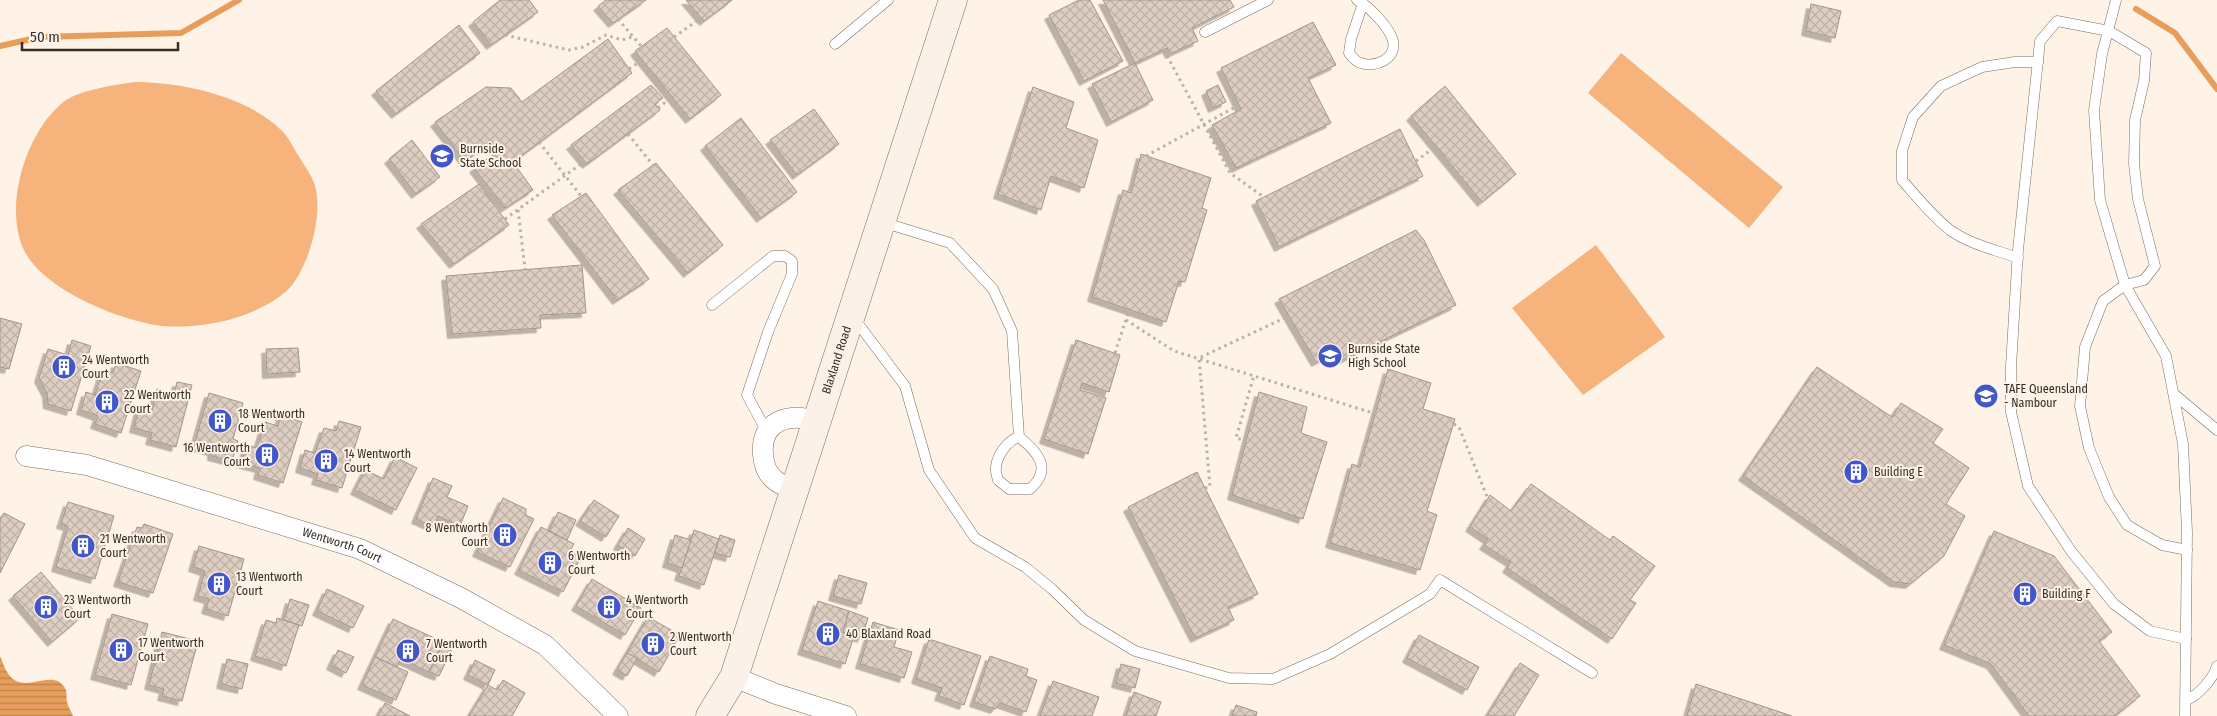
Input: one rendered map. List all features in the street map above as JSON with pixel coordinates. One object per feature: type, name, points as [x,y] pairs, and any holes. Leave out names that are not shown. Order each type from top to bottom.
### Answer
[{"type":"street","name":"Blaxland Road","points":[[710,716],[734,676],[953,0]]},
{"type":"street","points":[[794,489],[778,483],[767,472],[762,443],[767,432],[780,420],[802,417],[817,421]]},
{"type":"street","name":"Wentworth Court","points":[[26,456],[87,465],[360,549],[460,598],[545,645],[618,716]]},
{"type":"street","points":[[734,676],[776,694],[846,716]]},
{"type":"lane","points":[[835,44],[888,0]]},
{"type":"lane","points":[[1205,32],[1268,0]]},
{"type":"lane","points":[[2116,0],[2102,54],[2094,119],[2100,200],[2125,285],[2166,356],[2183,444],[2187,550],[2185,716]]},
{"type":"lane","points":[[1360,2],[1382,22],[1393,41],[1392,52],[1384,61],[1371,65],[1359,63],[1349,53],[1360,2]]},
{"type":"lane","points":[[2186,639],[2150,631],[2114,604],[2071,551],[2028,486],[2011,412],[2011,366],[2018,258],[2040,41],[2057,21],[2109,31],[2146,53],[2144,81],[2135,120],[2134,164],[2138,199],[2155,266],[2144,280],[2125,285],[2104,301],[2084,347],[2080,406],[2089,448],[2109,497],[2127,525],[2162,545],[2187,550]]},
{"type":"lane","points":[[2018,258],[1987,247],[1952,231],[1928,210],[1902,180],[1902,151],[1913,116],[1941,86],[1982,67],[2015,62],[2038,62]]},
{"type":"lane","points":[[882,222],[950,243],[993,289],[1012,332],[1019,437],[1035,450],[1041,460],[1041,473],[1038,482],[1030,489],[1009,489],[998,480],[996,467],[1000,456],[1011,439],[1019,437]]},
{"type":"lane","points":[[712,305],[773,256],[785,256],[792,261],[792,274],[768,332],[747,395],[767,432]]},
{"type":"lane","points":[[851,314],[905,386],[929,470],[975,538],[1025,567],[1052,589],[1084,620],[1135,651],[1229,678],[1273,680],[1330,654],[1379,625],[1430,594],[1440,580],[1592,673]]},
{"type":"lane","points":[[2174,394],[2217,430]]},
{"type":"lane","points":[[2186,700],[2194,697],[2217,666]]},
{"type":"path","points":[[674,37],[702,18]]},
{"type":"path","points":[[618,20],[641,46]]},
{"type":"path","points":[[505,35],[568,50],[583,47],[606,35],[622,40],[632,37]]},
{"type":"path","points":[[1164,50],[1230,173],[1264,197]]},
{"type":"path","points":[[629,69],[642,60]]},
{"type":"path","points":[[658,108],[672,97]]},
{"type":"path","points":[[1146,156],[1240,105]]},
{"type":"path","points":[[628,134],[653,165]]},
{"type":"path","points":[[539,142],[582,196]]},
{"type":"path","points":[[1416,161],[1436,146]]},
{"type":"path","points":[[505,219],[585,161]]},
{"type":"path","points":[[518,210],[525,269]]},
{"type":"path","points":[[1115,353],[1129,310]]},
{"type":"path","points":[[1199,358],[1289,316]]},
{"type":"path","points":[[1126,320],[1174,350],[1376,414]]},
{"type":"path","points":[[1199,358],[1210,487],[1205,488]]},
{"type":"path","points":[[1247,441],[1236,438],[1254,375]]},
{"type":"path","points":[[1454,424],[1459,427],[1488,500]]},
{"type":"shaded area","points":[[1621,53],[1783,187],[1749,228],[1588,93]]},
{"type":"shaded area","points":[[135,82],[192,88],[212,93],[250,108],[267,118],[284,132],[310,174],[315,186],[317,210],[316,224],[309,251],[292,285],[270,303],[241,316],[215,323],[177,327],[150,324],[116,314],[78,298],[44,275],[23,248],[18,230],[16,211],[17,191],[29,151],[38,133],[49,117],[68,99],[96,89]]},
{"type":"shaded area","points":[[1596,245],[1665,337],[1583,395],[1512,308]]},
{"type":"shaded area","points":[[0,656],[8,674],[19,682],[55,680],[61,683],[66,690],[67,704],[73,716],[0,716]]},
{"type":"building","points":[[500,0],[529,0],[538,12],[491,45],[473,22]]},
{"type":"building","points":[[606,0],[646,0],[613,23],[598,6]]},
{"type":"building","points":[[686,0],[732,0],[704,21]]},
{"type":"building","points":[[1079,0],[1090,0],[1123,61],[1084,81],[1049,15]]},
{"type":"building","points":[[1103,0],[1230,0],[1234,7],[1192,28],[1198,41],[1170,54],[1167,48],[1135,63]]},
{"type":"building","points":[[1811,4],[1841,11],[1835,38],[1806,31]]},
{"type":"building","points":[[1313,22],[1336,65],[1308,78],[1331,123],[1236,168],[1212,125],[1241,109],[1221,68]]},
{"type":"building","points":[[459,25],[480,53],[396,114],[376,91]]},
{"type":"building","points":[[667,28],[721,95],[690,119],[635,51]]},
{"type":"building","points":[[608,39],[632,73],[513,162],[533,190],[505,208],[474,168],[499,151],[492,141],[465,161],[435,122],[486,87],[511,88],[522,102]]},
{"type":"building","points":[[1135,63],[1153,100],[1111,122],[1092,84]]},
{"type":"building","points":[[651,85],[663,98],[655,104],[660,110],[587,164],[571,145]]},
{"type":"building","points":[[1218,85],[1226,102],[1213,108],[1206,91]]},
{"type":"building","points":[[1445,86],[1516,174],[1482,202],[1411,116]]},
{"type":"building","points":[[1033,87],[1074,102],[1066,128],[1098,140],[1084,188],[1051,176],[1041,210],[998,194]]},
{"type":"building","points":[[814,109],[839,144],[797,175],[770,140]]},
{"type":"building","points":[[741,118],[797,192],[761,218],[705,146]]},
{"type":"building","points":[[1400,129],[1423,176],[1279,247],[1256,201]]},
{"type":"building","points":[[412,140],[440,177],[416,194],[389,159]]},
{"type":"building","points":[[1141,154],[1211,178],[1202,208],[1207,210],[1185,282],[1179,281],[1166,322],[1092,297],[1123,190],[1131,193]]},
{"type":"building","points":[[656,163],[723,245],[688,273],[618,190]]},
{"type":"building","points":[[479,184],[509,225],[454,264],[421,224]]},
{"type":"building","points":[[586,193],[649,279],[617,300],[552,215]]},
{"type":"building","points":[[1416,230],[1424,240],[1456,305],[1338,362],[1332,354],[1316,362],[1279,299]]},
{"type":"building","points":[[582,265],[586,313],[540,315],[541,328],[452,334],[446,276]]},
{"type":"building","points":[[0,318],[22,324],[9,369],[0,367]]},
{"type":"building","name":"24 Wentworth Court","points":[[72,340],[91,346],[71,411],[48,404],[47,393],[39,378],[48,349],[68,355]]},
{"type":"building","points":[[1076,340],[1120,355],[1109,392],[1082,383],[1080,390],[1106,398],[1088,454],[1044,439]]},
{"type":"building","points":[[298,348],[300,372],[267,374],[266,349]]},
{"type":"building","name":"22 Wentworth Court","points":[[116,363],[141,371],[121,433],[95,424],[98,416],[81,410],[86,392],[95,395],[103,370],[113,373]]},
{"type":"building","name":"Building E","points":[[1817,367],[1892,417],[1901,403],[1943,429],[1933,443],[1969,468],[1946,504],[1965,516],[1944,556],[1910,584],[1894,582],[1743,476]]},
{"type":"building","points":[[1388,369],[1431,383],[1423,409],[1455,419],[1427,511],[1437,515],[1420,570],[1330,543],[1352,464],[1360,467]]},
{"type":"building","points":[[177,382],[192,385],[176,447],[150,440],[152,433],[134,428],[139,408],[152,411],[157,389],[174,394]]},
{"type":"building","points":[[1259,392],[1307,407],[1301,433],[1327,442],[1303,519],[1232,495]]},
{"type":"building","name":"18 Wentworth Court","points":[[209,393],[243,403],[233,439],[238,441],[232,461],[212,456],[212,451],[194,446]]},
{"type":"building","name":"16 Wentworth Court","points":[[281,415],[302,422],[283,483],[258,475],[260,468],[241,463],[247,445],[257,448],[265,422],[278,426]]},
{"type":"building","name":"14 Wentworth Court","points":[[339,421],[361,427],[342,488],[316,480],[318,474],[300,468],[305,450],[315,453],[324,428],[336,431]]},
{"type":"building","points":[[395,457],[417,468],[396,510],[355,490],[365,470],[384,479]]},
{"type":"building","points":[[1197,472],[1258,594],[1228,607],[1234,620],[1195,638],[1128,507]]},
{"type":"building","points":[[433,478],[452,486],[447,497],[468,506],[460,526],[438,516],[434,527],[416,519]]},
{"type":"building","points":[[1531,484],[1610,540],[1613,536],[1655,566],[1630,600],[1636,603],[1612,639],[1507,568],[1511,562],[1484,545],[1488,539],[1470,527],[1490,495],[1511,511]]},
{"type":"building","name":"8 Wentworth Court","points":[[503,498],[526,509],[526,515],[534,519],[510,567],[477,552]]},
{"type":"building","points":[[594,500],[619,516],[606,537],[580,521]]},
{"type":"building","name":"21 Wentworth Court","points":[[68,502],[114,516],[95,579],[56,567],[68,526],[61,524]]},
{"type":"building","points":[[558,512],[576,520],[567,540],[549,531]]},
{"type":"building","points":[[4,513],[25,524],[0,573],[0,518]]},
{"type":"building","points":[[144,524],[173,534],[153,593],[118,582],[137,527],[142,528]]},
{"type":"building","name":"6 Wentworth Court","points":[[541,527],[574,544],[570,551],[581,557],[563,592],[519,570]]},
{"type":"building","points":[[628,528],[645,539],[635,556],[618,545]]},
{"type":"building","points":[[694,530],[719,539],[704,585],[679,576]]},
{"type":"building","name":"Building F","points":[[1994,531],[2054,556],[2112,632],[2099,641],[2140,696],[2115,716],[2029,716],[1991,664],[1944,645]]},
{"type":"building","points":[[675,535],[691,540],[682,568],[667,563]]},
{"type":"building","points":[[720,535],[735,540],[730,557],[715,553]]},
{"type":"building","name":"13 Wentworth Court","points":[[199,546],[244,559],[228,616],[206,609],[209,599],[198,596],[205,571],[193,567]]},
{"type":"building","name":"23 Wentworth Court","points":[[41,572],[80,618],[52,642],[13,596]]},
{"type":"building","points":[[839,575],[867,583],[861,604],[833,596]]},
{"type":"building","name":"4 Wentworth Court","points":[[592,579],[641,608],[625,635],[576,606]]},
{"type":"building","points":[[327,589],[364,606],[353,628],[317,611]]},
{"type":"building","points":[[290,599],[309,605],[302,626],[284,620]]},
{"type":"building","name":"40 Blaxland Road","points":[[818,601],[849,611],[843,632],[854,636],[845,664],[802,650]]},
{"type":"building","points":[[849,611],[868,618],[862,638],[843,632]]},
{"type":"building","name":"17 Wentworth Court","points":[[112,614],[148,624],[131,685],[95,675]]},
{"type":"building","name":"2 Wentworth Court","points":[[648,617],[680,635],[659,672],[627,653]]},
{"type":"building","points":[[277,618],[299,625],[286,666],[255,656],[266,620],[276,623]]},
{"type":"building","name":"7 Wentworth Court","points":[[393,619],[443,642],[429,672],[401,659],[397,667],[375,657]]},
{"type":"building","points":[[873,622],[899,630],[894,647],[912,652],[904,678],[860,664]]},
{"type":"building","points":[[162,632],[198,641],[182,701],[162,696],[164,689],[149,685]]},
{"type":"building","points":[[1419,635],[1479,667],[1467,690],[1407,658]]},
{"type":"building","points":[[929,639],[981,656],[964,705],[939,696],[942,688],[916,679]]},
{"type":"building","points":[[442,645],[452,649],[439,676],[429,672]]},
{"type":"building","points":[[338,650],[354,657],[346,673],[331,665]]},
{"type":"building","points":[[627,653],[637,658],[627,676],[617,670]]},
{"type":"building","points":[[990,656],[1028,669],[1026,676],[1037,680],[1026,712],[1000,703],[995,709],[974,702]]},
{"type":"building","points":[[375,657],[408,672],[396,700],[362,685]]},
{"type":"building","points":[[227,659],[248,664],[242,689],[221,684]]},
{"type":"building","points":[[475,660],[495,670],[488,685],[468,675]]},
{"type":"building","points":[[1520,663],[1539,675],[1514,716],[1492,716],[1488,714]]},
{"type":"building","points":[[1121,664],[1140,669],[1135,688],[1116,683]]},
{"type":"building","points":[[503,680],[525,693],[512,716],[469,716],[488,685],[497,690]]},
{"type":"building","points":[[1053,681],[1099,697],[1092,716],[1040,716]]},
{"type":"building","points":[[1696,684],[1792,716],[1687,716]]},
{"type":"building","points":[[1134,692],[1161,702],[1156,716],[1126,716]]},
{"type":"building","points":[[385,703],[410,716],[378,716]]},
{"type":"building","points":[[1236,705],[1257,712],[1256,716],[1232,716]]},
{"type":"waterway","points":[[0,46],[40,37],[181,33],[239,0]]},
{"type":"waterway","points":[[2136,9],[2175,33],[2217,89]]},
{"type":"place","name":"Burnside State School","points":[[442,156]]},
{"type":"place","name":"Burnside State High School","points":[[1330,356]]},
{"type":"place","name":"24 Wentworth Court","points":[[64,367]]},
{"type":"place","name":"TAFE Queensland - Nambour","points":[[1986,396]]},
{"type":"place","name":"22 Wentworth Court","points":[[107,402]]},
{"type":"place","name":"18 Wentworth Court","points":[[220,421]]},
{"type":"place","name":"16 Wentworth Court","points":[[267,455]]},
{"type":"place","name":"14 Wentworth Court","points":[[326,461]]},
{"type":"place","name":"Building E","points":[[1856,472]]},
{"type":"place","name":"8 Wentworth Court","points":[[505,535]]},
{"type":"place","name":"21 Wentworth Court","points":[[83,546]]},
{"type":"place","name":"6 Wentworth Court","points":[[550,563]]},
{"type":"place","name":"13 Wentworth Court","points":[[219,584]]},
{"type":"place","name":"Building F","points":[[2025,594]]},
{"type":"place","name":"23 Wentworth Court","points":[[46,607]]},
{"type":"place","name":"4 Wentworth Court","points":[[609,607]]},
{"type":"place","name":"40 Blaxland Road","points":[[828,634]]},
{"type":"place","name":"2 Wentworth Court","points":[[653,644]]},
{"type":"place","name":"17 Wentworth Court","points":[[121,650]]},
{"type":"place","name":"7 Wentworth Court","points":[[408,651]]}]
